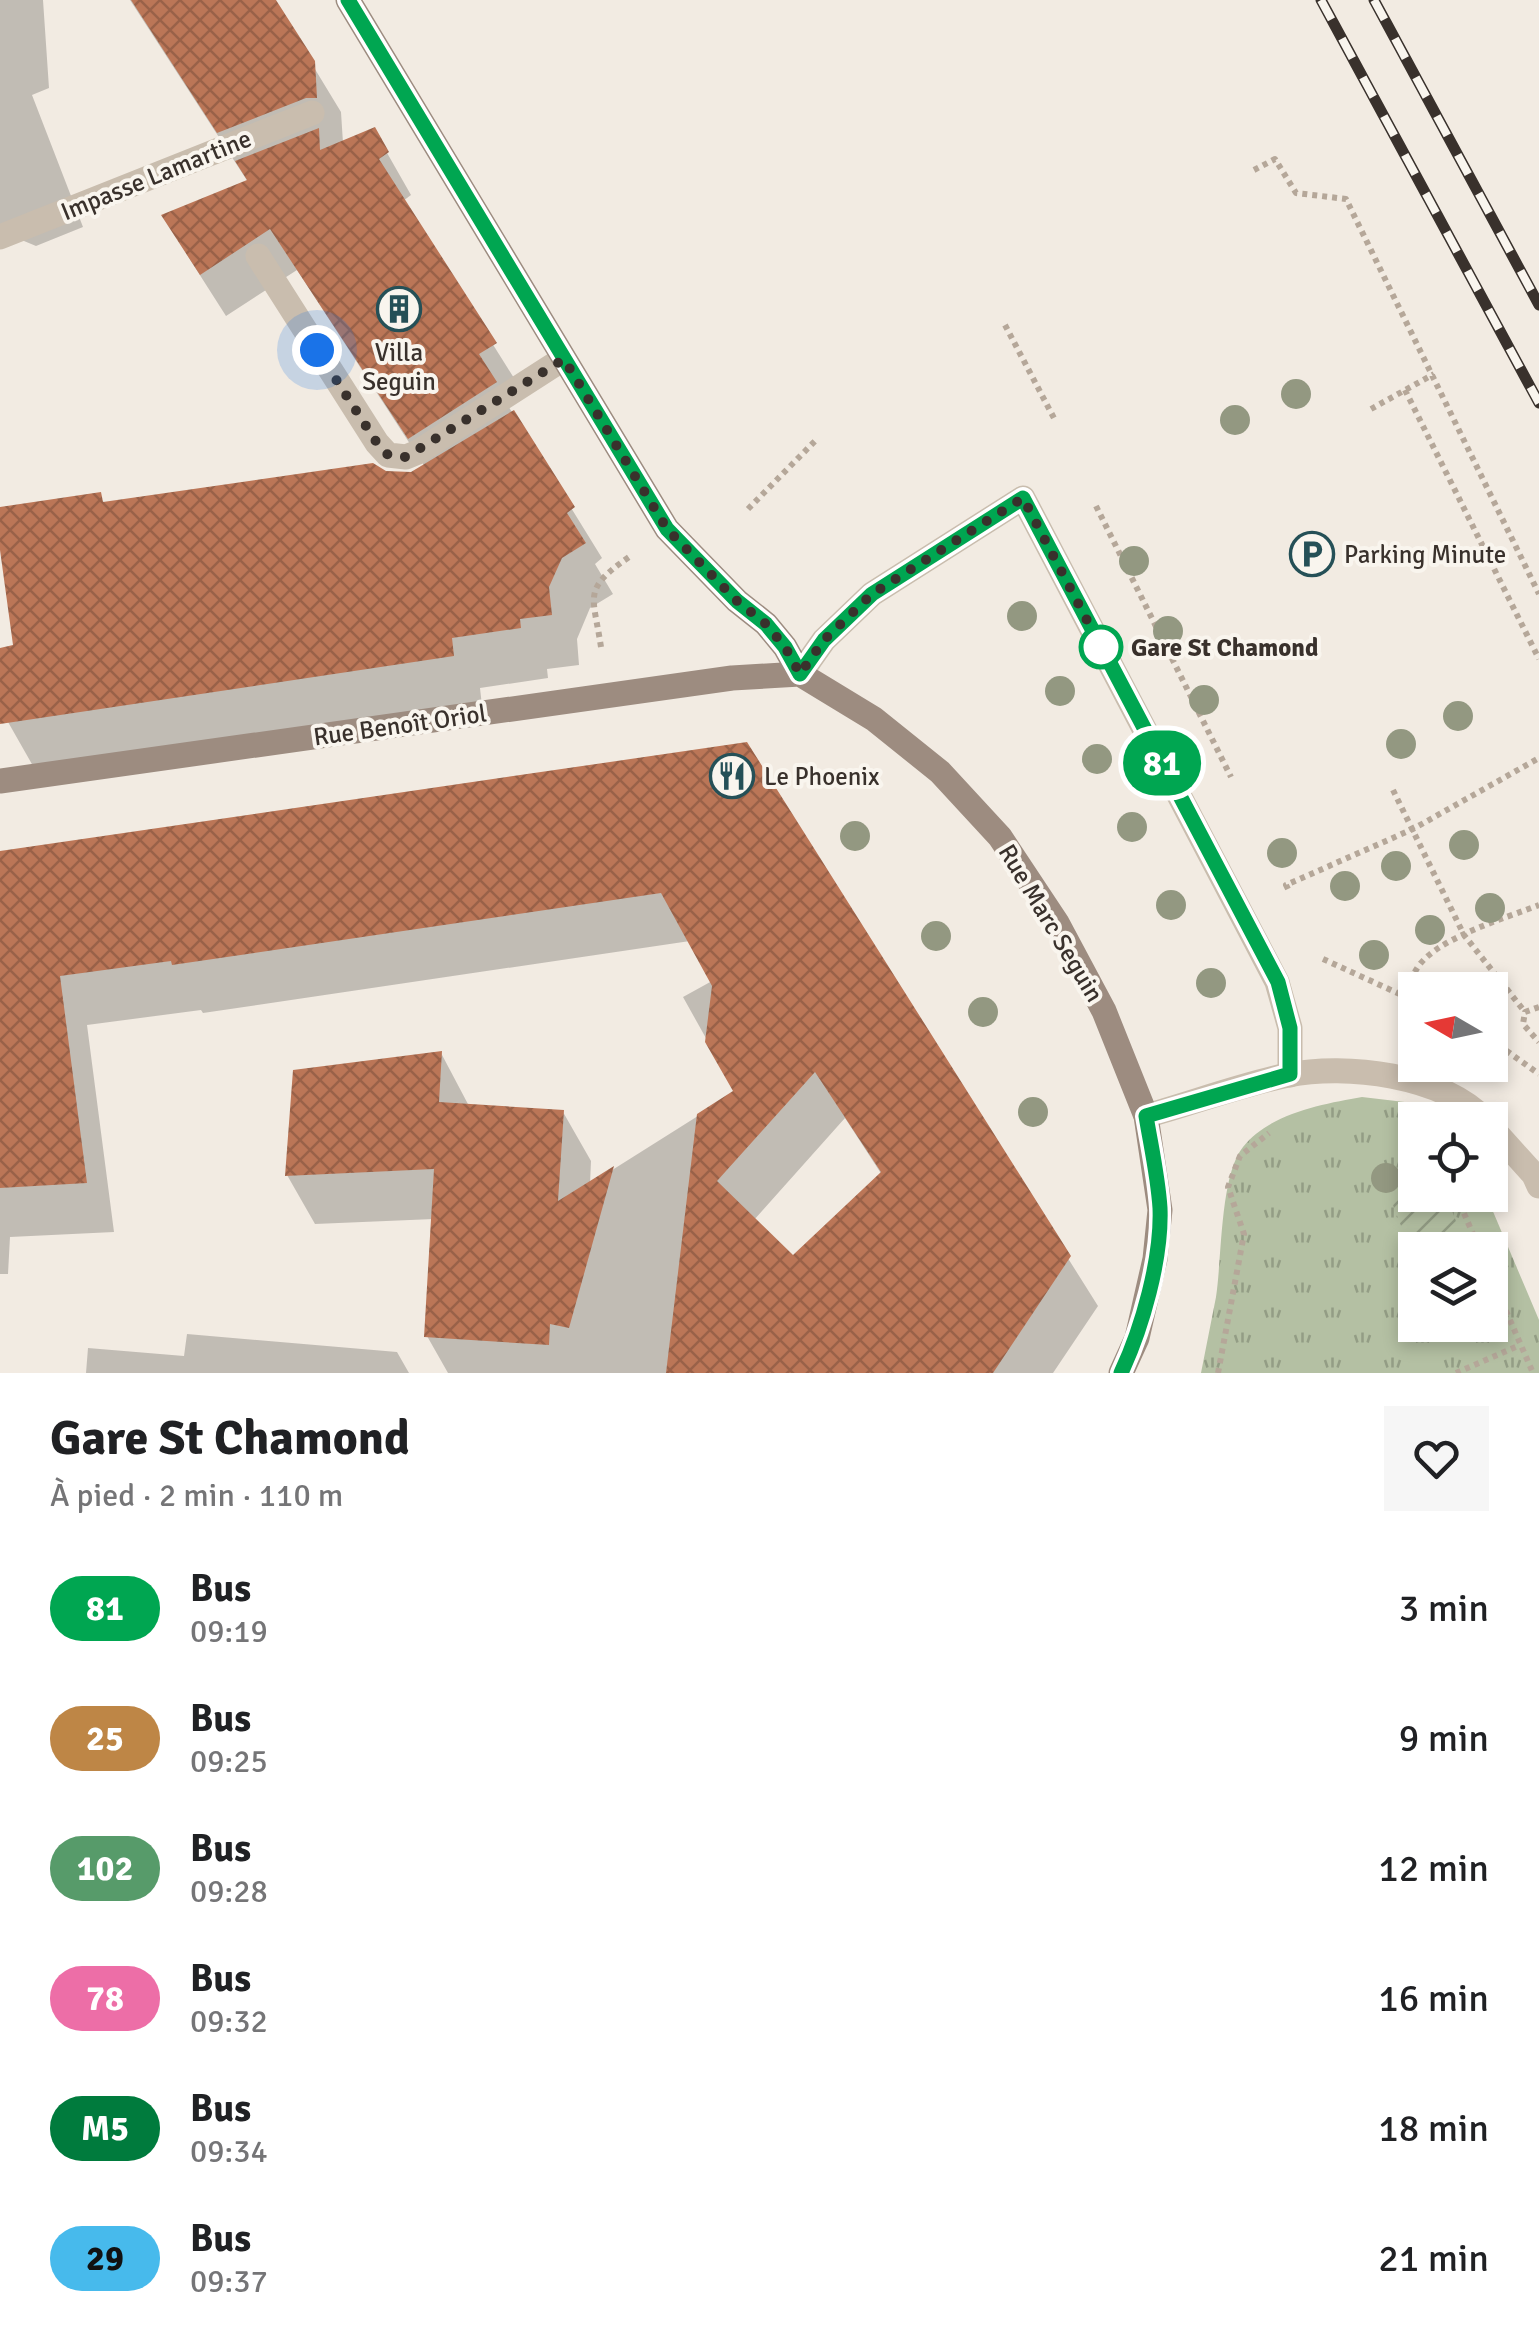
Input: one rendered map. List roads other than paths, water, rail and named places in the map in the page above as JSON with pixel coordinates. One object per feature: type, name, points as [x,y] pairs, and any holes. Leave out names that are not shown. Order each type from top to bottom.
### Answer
[{"type":"main road","name":"Rue Marc Seguin","points":[[348,0],[667,529],[727,592],[766,624],[800,674],[874,719],[940,772],[1000,837],[1057,923],[1104,1012],[1146,1116],[1160,1210],[1137,1338],[1121,1373]]},
{"type":"main road","name":"Rue Benoît Oriol","points":[[0,781],[732,678],[800,674]]},
{"type":"street","name":"Impasse Lamartine","points":[[0,236],[312,113]]},
{"type":"street","points":[[258,256],[388,455],[406,457],[418,452],[564,359]]},
{"type":"street","points":[[800,674],[824,640],[872,594],[1023,498],[1278,982],[1290,1028],[1290,1074]]},
{"type":"street","points":[[1146,1116],[1290,1074],[1360,1072],[1413,1080],[1461,1102]]},
{"type":"street","points":[[1508,1146],[1539,1186]]},
{"type":"railway","points":[[1321,0],[1539,403]]},
{"type":"railway","points":[[1374,0],[1539,305]]},
{"type":"place","name":"Villa Seguin","points":[[399,309]]},
{"type":"place","name":"Parking Minute","points":[[1312,554]]},
{"type":"place","name":"Gare St Chamond","points":[[1101,647]]},
{"type":"place","name":"Le Phoenix","points":[[732,776]]}]
